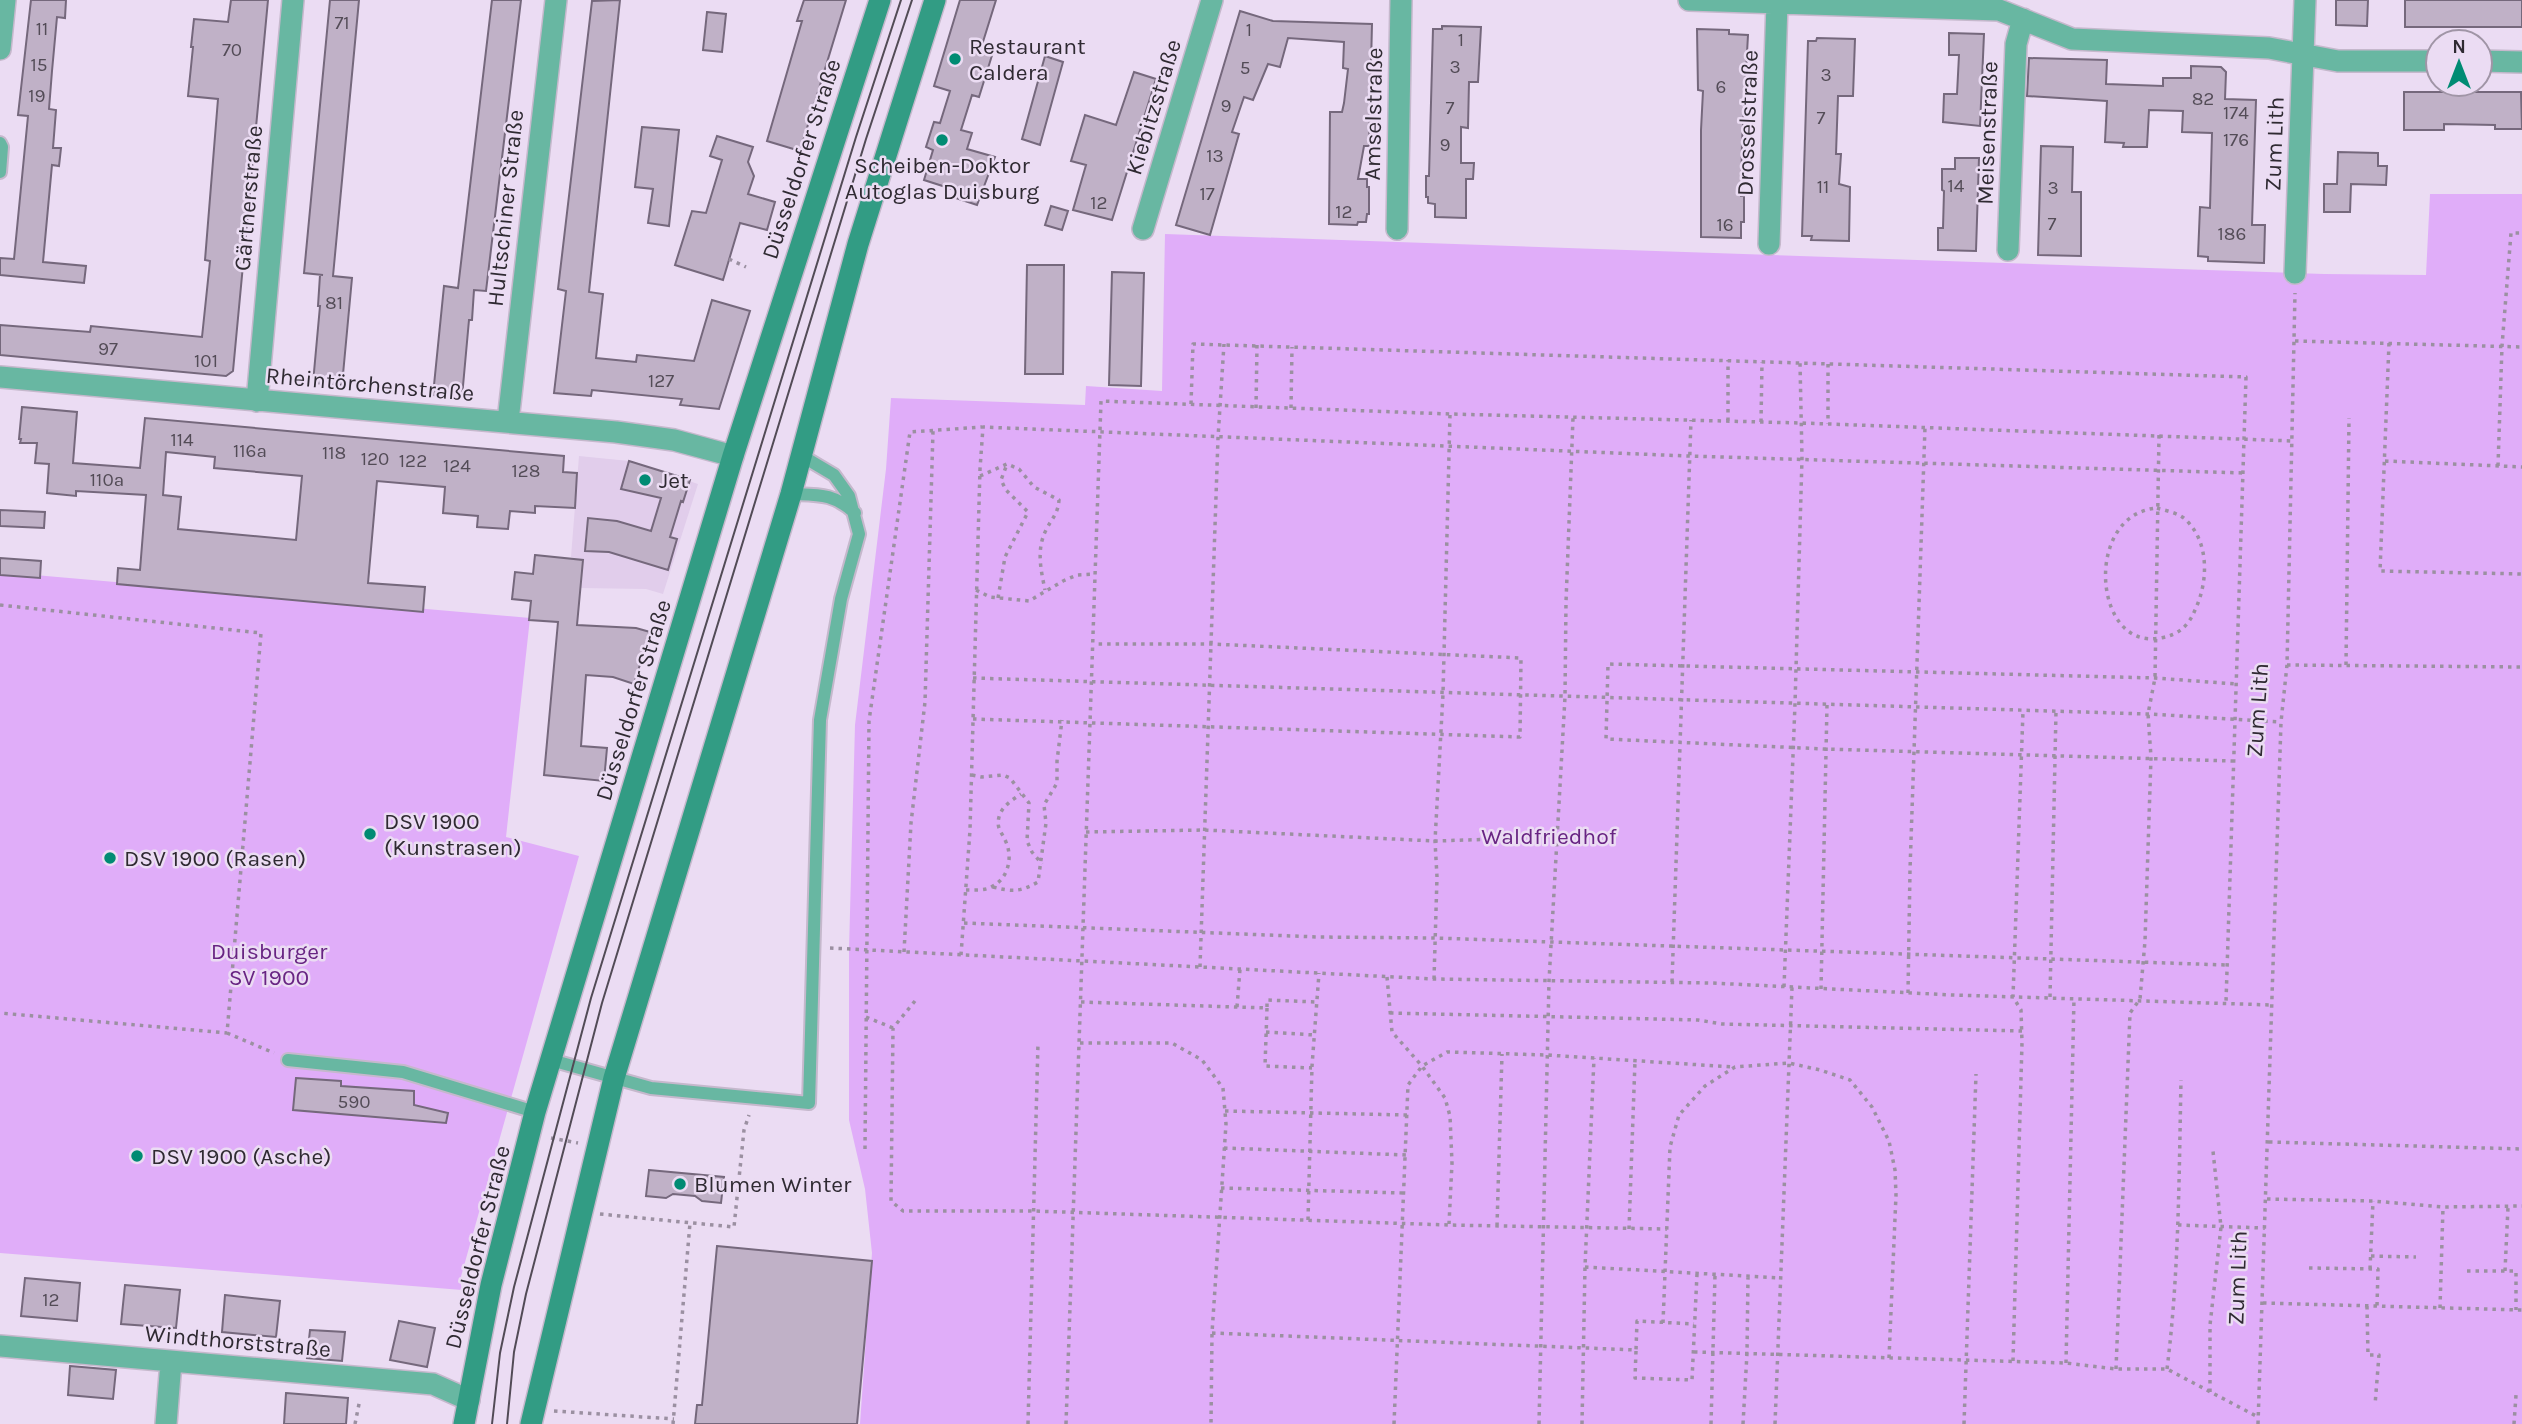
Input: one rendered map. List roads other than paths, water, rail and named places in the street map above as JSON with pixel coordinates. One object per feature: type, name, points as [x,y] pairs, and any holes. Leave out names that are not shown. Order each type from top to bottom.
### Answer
[{"type":"main road","name":"Düsseldorfer Straße","points":[[464,1424],[491,1285],[551,1060],[733,456],[880,0]]},
{"type":"main road","points":[[533,1417],[614,1078],[791,494],[858,244],[935,0]]},
{"type":"street","points":[[0,49],[5,0]]},
{"type":"street","name":"Gärtnerstraße","points":[[257,401],[293,0]]},
{"type":"street","name":"Hultschiner Straße","points":[[508,421],[555,0]]},
{"type":"street","name":"Kiebitzstraße","points":[[1143,229],[1212,0]]},
{"type":"street","name":"Amselstraße","points":[[1397,229],[1401,0]]},
{"type":"street","points":[[1689,0],[1999,10],[2072,39],[2269,48],[2338,61],[2424,61]]},
{"type":"street","name":"Zum Lith","points":[[2295,273],[2305,0]]},
{"type":"street","name":"Drosselstraße","points":[[1769,244],[1777,3]]},
{"type":"street","name":"Meisenstraße","points":[[2008,250],[2016,44],[2024,19]]},
{"type":"street","points":[[2494,61],[2522,62]]},
{"type":"street","name":"Rheintörchenstraße","points":[[0,377],[508,421],[674,440],[733,456]]},
{"type":"street","name":"Windthorststraße","points":[[0,1346],[433,1384],[469,1400]]},
{"type":"street","points":[[166,1424],[171,1362]]},
{"type":"lane","points":[[0,143],[0,172]]},
{"type":"lane","points":[[551,1060],[651,1088],[810,1103],[820,720],[841,599],[859,534],[856,514],[849,496],[834,475],[802,456]]},
{"type":"lane","points":[[791,494],[829,495],[856,514]]},
{"type":"lane","points":[[288,1060],[402,1072],[536,1112]]},
{"type":"tram line","points":[[492,1424],[500,1353],[514,1287],[591,998],[856,137],[901,0]]},
{"type":"tram line","points":[[507,1424],[514,1352],[526,1294],[602,1003],[866,139],[912,0]]},
{"type":"place","name":"Restaurant Caldera","points":[[955,59]]},
{"type":"place","name":"Scheiben-Doktor Autoglas Duisburg","points":[[942,140]]},
{"type":"place","name":"Jet","points":[[645,480]]},
{"type":"place","name":"DSV 1900 (Kunstrasen)","points":[[370,834]]},
{"type":"place","name":"DSV 1900 (Rasen)","points":[[110,858]]},
{"type":"place","name":"DSV 1900 (Asche)","points":[[137,1156]]},
{"type":"place","name":"Blumen Winter","points":[[680,1184]]},
{"type":"park label","name":"Waldfriedhof","points":[[1549,836]]},
{"type":"park label","name":"Duisburger SV 1900","points":[[269,964]]}]
